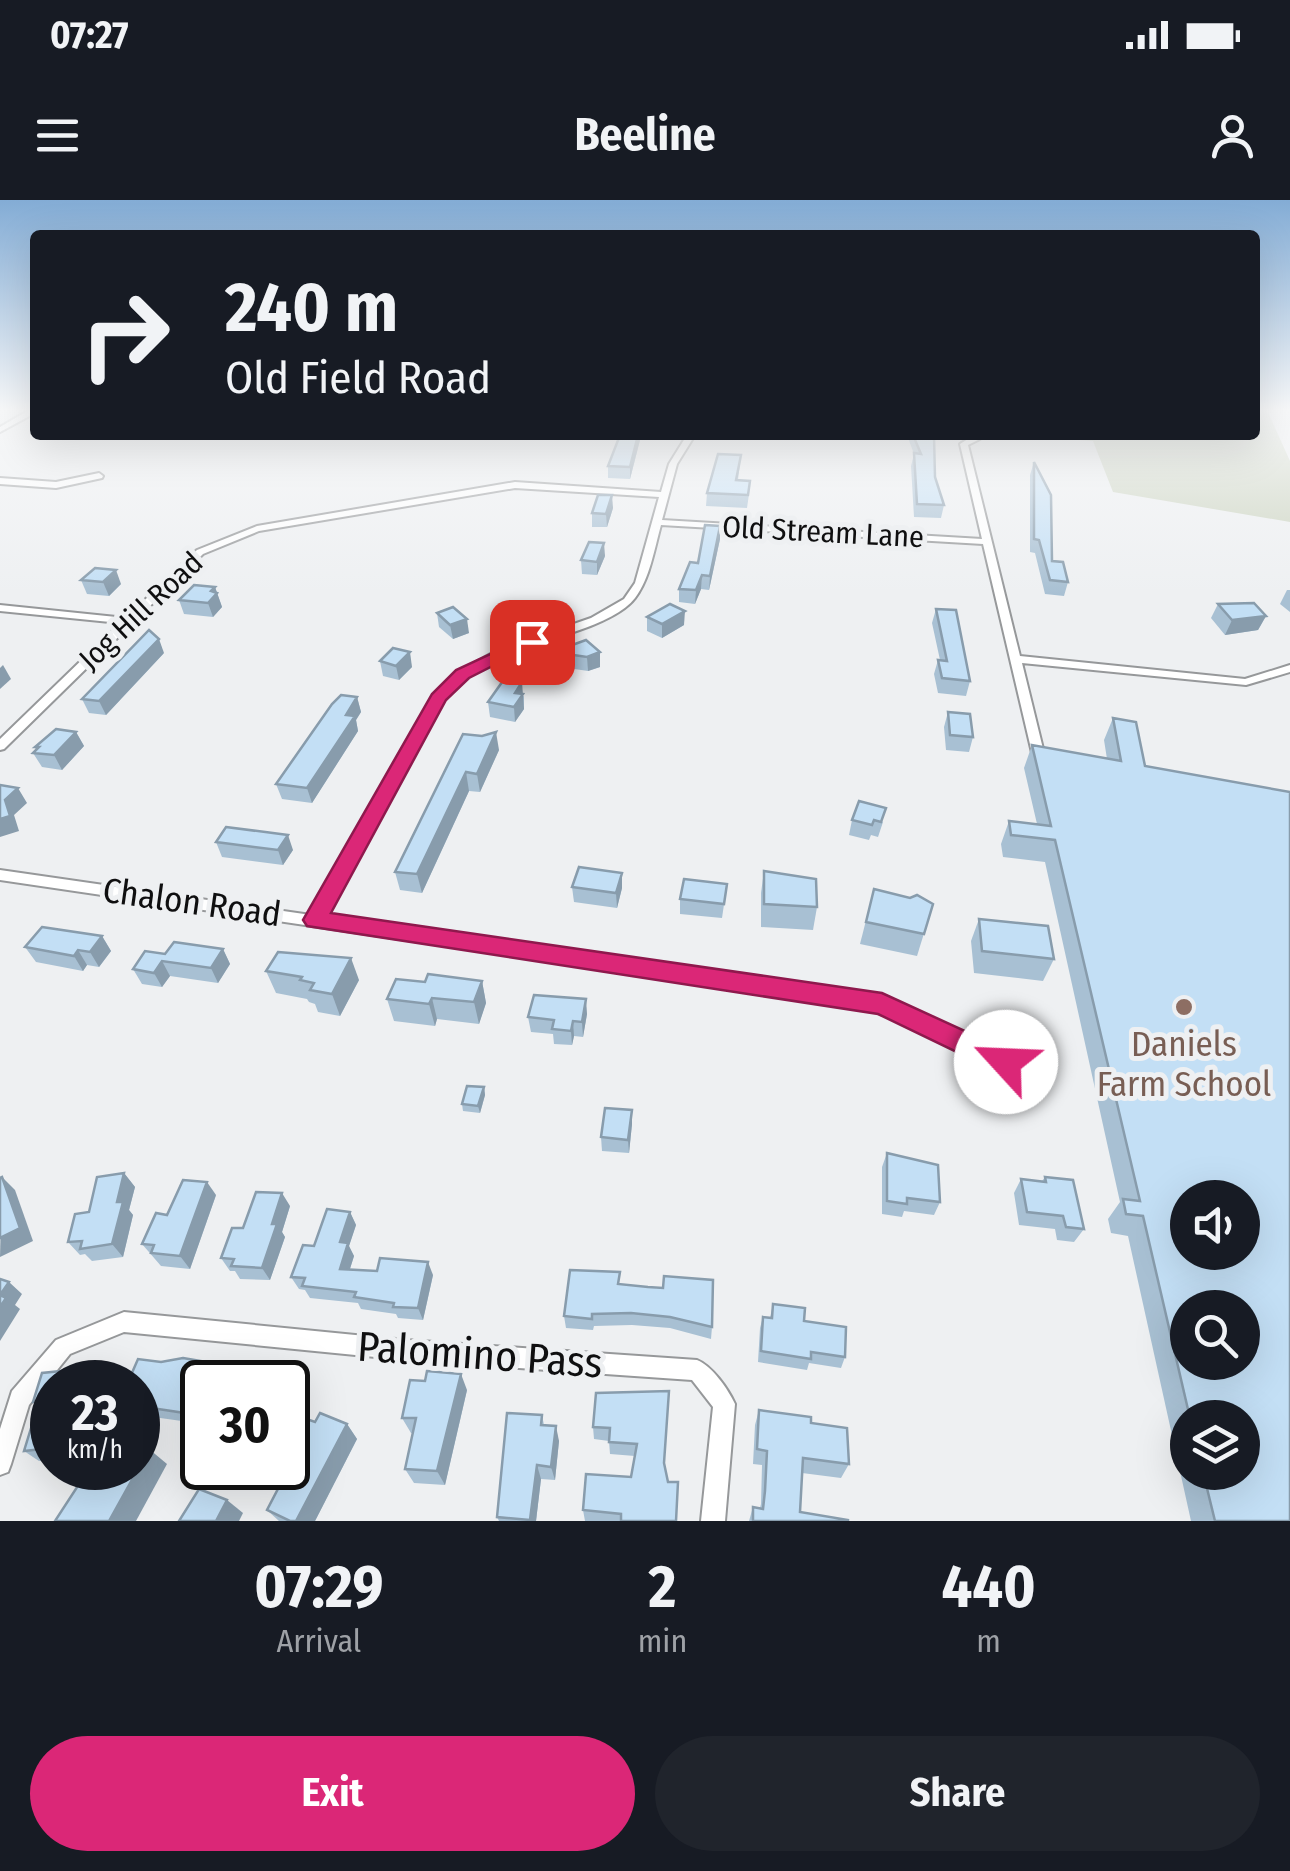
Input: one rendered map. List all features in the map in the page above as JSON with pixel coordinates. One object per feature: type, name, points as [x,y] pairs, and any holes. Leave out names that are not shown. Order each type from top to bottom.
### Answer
[{"type":"street","points":[[315,920],[438,698],[462,674],[500,653],[595,620],[628,601],[640,583],[672,472]]},
{"type":"street","points":[[971,472],[1039,756]]},
{"type":"street","points":[[0,480],[56,486],[99,476]]},
{"type":"street","name":"Jog Hill Road","points":[[0,746],[200,552],[257,529],[515,486],[664,495]]},
{"type":"street","name":"Old Stream Lane","points":[[657,522],[989,542]]},
{"type":"street","points":[[0,608],[126,620]]},
{"type":"street","points":[[1016,658],[1246,682],[1290,668]]},
{"type":"street","name":"Chalon Road","points":[[0,875],[882,1004],[1024,1071]]},
{"type":"street","name":"Palomino Pass","points":[[0,1464],[20,1399],[63,1347],[124,1322],[406,1350],[697,1370],[724,1404],[714,1521]]},
{"type":"green space","points":[[1105,472],[1290,472],[1290,522],[1113,492]]},
{"type":"building","points":[[713,472],[738,472],[736,480],[750,481],[748,495],[707,493]]},
{"type":"building","points":[[915,472],[935,472],[944,505],[917,504]]},
{"type":"building","points":[[1034,472],[1039,472],[1051,495],[1052,561],[1063,562],[1068,582],[1050,580],[1039,540],[1034,539]]},
{"type":"building","points":[[598,495],[612,495],[606,514],[592,513]]},
{"type":"building","points":[[705,525],[720,526],[710,576],[702,575],[696,590],[679,589],[690,562],[698,563]]},
{"type":"building","points":[[589,542],[604,543],[597,562],[581,560]]},
{"type":"building","points":[[95,568],[116,570],[103,582],[81,580]]},
{"type":"building","points":[[194,585],[215,587],[211,591],[217,593],[208,603],[179,600]]},
{"type":"building","points":[[1254,603],[1266,616],[1232,620],[1218,604]]},
{"type":"building","points":[[670,604],[685,611],[662,624],[647,617]]},
{"type":"building","points":[[453,607],[467,619],[450,625],[437,613]]},
{"type":"building","points":[[936,609],[956,610],[970,681],[942,678],[938,660],[947,661]]},
{"type":"building","points":[[149,630],[159,639],[99,701],[82,699]]},
{"type":"building","points":[[586,640],[600,652],[587,657],[553,652]]},
{"type":"building","points":[[393,648],[410,652],[396,666],[380,661]]},
{"type":"building","points":[[505,678],[522,682],[515,693],[523,694],[514,707],[488,702]]},
{"type":"building","points":[[341,695],[357,697],[346,715],[355,716],[307,788],[276,784],[332,704]]},
{"type":"building","points":[[948,712],[970,714],[973,737],[950,735]]},
{"type":"building","name":"Daniels Farm School","points":[[1113,718],[1136,722],[1145,766],[1290,792],[1290,1521],[1215,1521],[1207,1490],[1260,1490],[1260,1400],[1186,1400],[1181,1380],[1260,1380],[1260,1290],[1170,1290],[1170,1332],[1143,1216],[1126,1214],[1123,1199],[1140,1201],[1055,840],[1011,835],[1009,821],[1051,826],[1032,745],[1121,761]]},
{"type":"building","points":[[56,729],[76,732],[54,755],[33,753],[39,747],[35,747]]},
{"type":"building","points":[[496,732],[477,774],[466,772],[417,874],[395,872],[463,734],[482,736]]},
{"type":"building","points":[[0,785],[18,788],[5,800],[10,816],[0,819]]},
{"type":"building","points":[[859,801],[886,808],[881,822],[874,820],[872,825],[852,820]]},
{"type":"building","points":[[226,827],[288,835],[278,850],[216,842]]},
{"type":"building","points":[[579,867],[622,873],[616,893],[572,887]]},
{"type":"building","points":[[764,871],[816,879],[817,907],[764,904]]},
{"type":"building","points":[[684,879],[727,884],[724,904],[680,899]]},
{"type":"building","points":[[874,889],[910,898],[917,895],[933,904],[924,934],[866,922]]},
{"type":"building","points":[[979,919],[1048,926],[1054,959],[982,951]]},
{"type":"building","points":[[42,927],[102,936],[90,952],[78,950],[74,956],[25,947]]},
{"type":"building","points":[[174,942],[223,949],[211,968],[162,961],[154,973],[133,969],[145,951],[165,954]]},
{"type":"building","points":[[278,952],[351,958],[332,994],[310,990],[314,983],[300,980],[302,977],[266,971]]},
{"type":"building","points":[[428,974],[482,981],[474,1002],[432,998],[429,1004],[387,999],[396,979],[425,982]]},
{"type":"building","points":[[534,995],[586,999],[582,1022],[573,1021],[571,1031],[552,1029],[554,1020],[528,1017]]},
{"type":"building","points":[[467,1086],[484,1087],[478,1106],[462,1104]]},
{"type":"building","points":[[605,1108],[632,1110],[628,1140],[601,1137]]},
{"type":"building","points":[[887,1153],[938,1165],[940,1202],[907,1198],[907,1204],[887,1201]]},
{"type":"building","points":[[124,1173],[117,1202],[123,1202],[112,1244],[80,1249],[82,1241],[68,1242],[75,1214],[89,1212],[97,1177]]},
{"type":"building","points":[[1045,1177],[1073,1180],[1084,1229],[1066,1227],[1063,1216],[1027,1212],[1021,1179],[1046,1182]]},
{"type":"building","points":[[0,1178],[20,1228],[0,1238]]},
{"type":"building","points":[[183,1180],[207,1182],[180,1256],[151,1253],[154,1245],[142,1244],[156,1213],[167,1215]]},
{"type":"building","points":[[256,1192],[282,1193],[272,1224],[277,1224],[262,1268],[231,1266],[234,1259],[221,1258],[232,1228],[243,1228]]},
{"type":"building","points":[[327,1209],[350,1212],[340,1242],[348,1243],[340,1269],[377,1271],[380,1258],[428,1262],[418,1308],[393,1307],[394,1303],[354,1297],[356,1292],[302,1286],[305,1278],[291,1277],[303,1245],[314,1246]]},
{"type":"building","points":[[570,1270],[620,1272],[618,1284],[648,1287],[663,1288],[664,1276],[713,1280],[712,1327],[631,1313],[592,1314],[592,1319],[564,1316]]},
{"type":"building","points":[[0,1279],[9,1282],[0,1295]]},
{"type":"building","points":[[773,1304],[805,1308],[804,1321],[846,1327],[845,1357],[811,1352],[811,1359],[761,1351],[763,1317],[772,1318]]},
{"type":"building","points":[[183,1358],[195,1360],[180,1360],[180,1412],[160,1409],[161,1362]]},
{"type":"building","points":[[427,1371],[461,1374],[437,1471],[405,1469],[416,1418],[402,1418],[410,1380],[425,1381]]},
{"type":"building","points":[[669,1391],[664,1463],[668,1482],[678,1482],[676,1521],[621,1521],[621,1514],[583,1510],[586,1474],[631,1477],[637,1444],[609,1442],[610,1428],[593,1427],[596,1393]]},
{"type":"building","points":[[759,1410],[811,1417],[811,1423],[847,1428],[849,1464],[803,1458],[800,1512],[848,1521],[753,1521],[753,1507],[763,1509],[765,1491],[767,1451],[757,1449]]},
{"type":"building","points":[[320,1413],[347,1424],[296,1521],[290,1521],[267,1510],[277,1490],[310,1490],[310,1420],[315,1422]]},
{"type":"building","points":[[507,1413],[542,1415],[541,1425],[556,1426],[551,1467],[537,1465],[530,1520],[497,1517]]},
{"type":"building","points":[[75,1490],[126,1490],[109,1521],[55,1521]]},
{"type":"building","points":[[198,1490],[227,1500],[216,1521],[179,1521]]},
{"type":"place","name":"Daniels Farm School","points":[[1184,1007]]},
{"type":"route","points":[[532,642],[500,653],[462,674],[438,698],[315,920],[882,1004],[1006,1062]]}]
